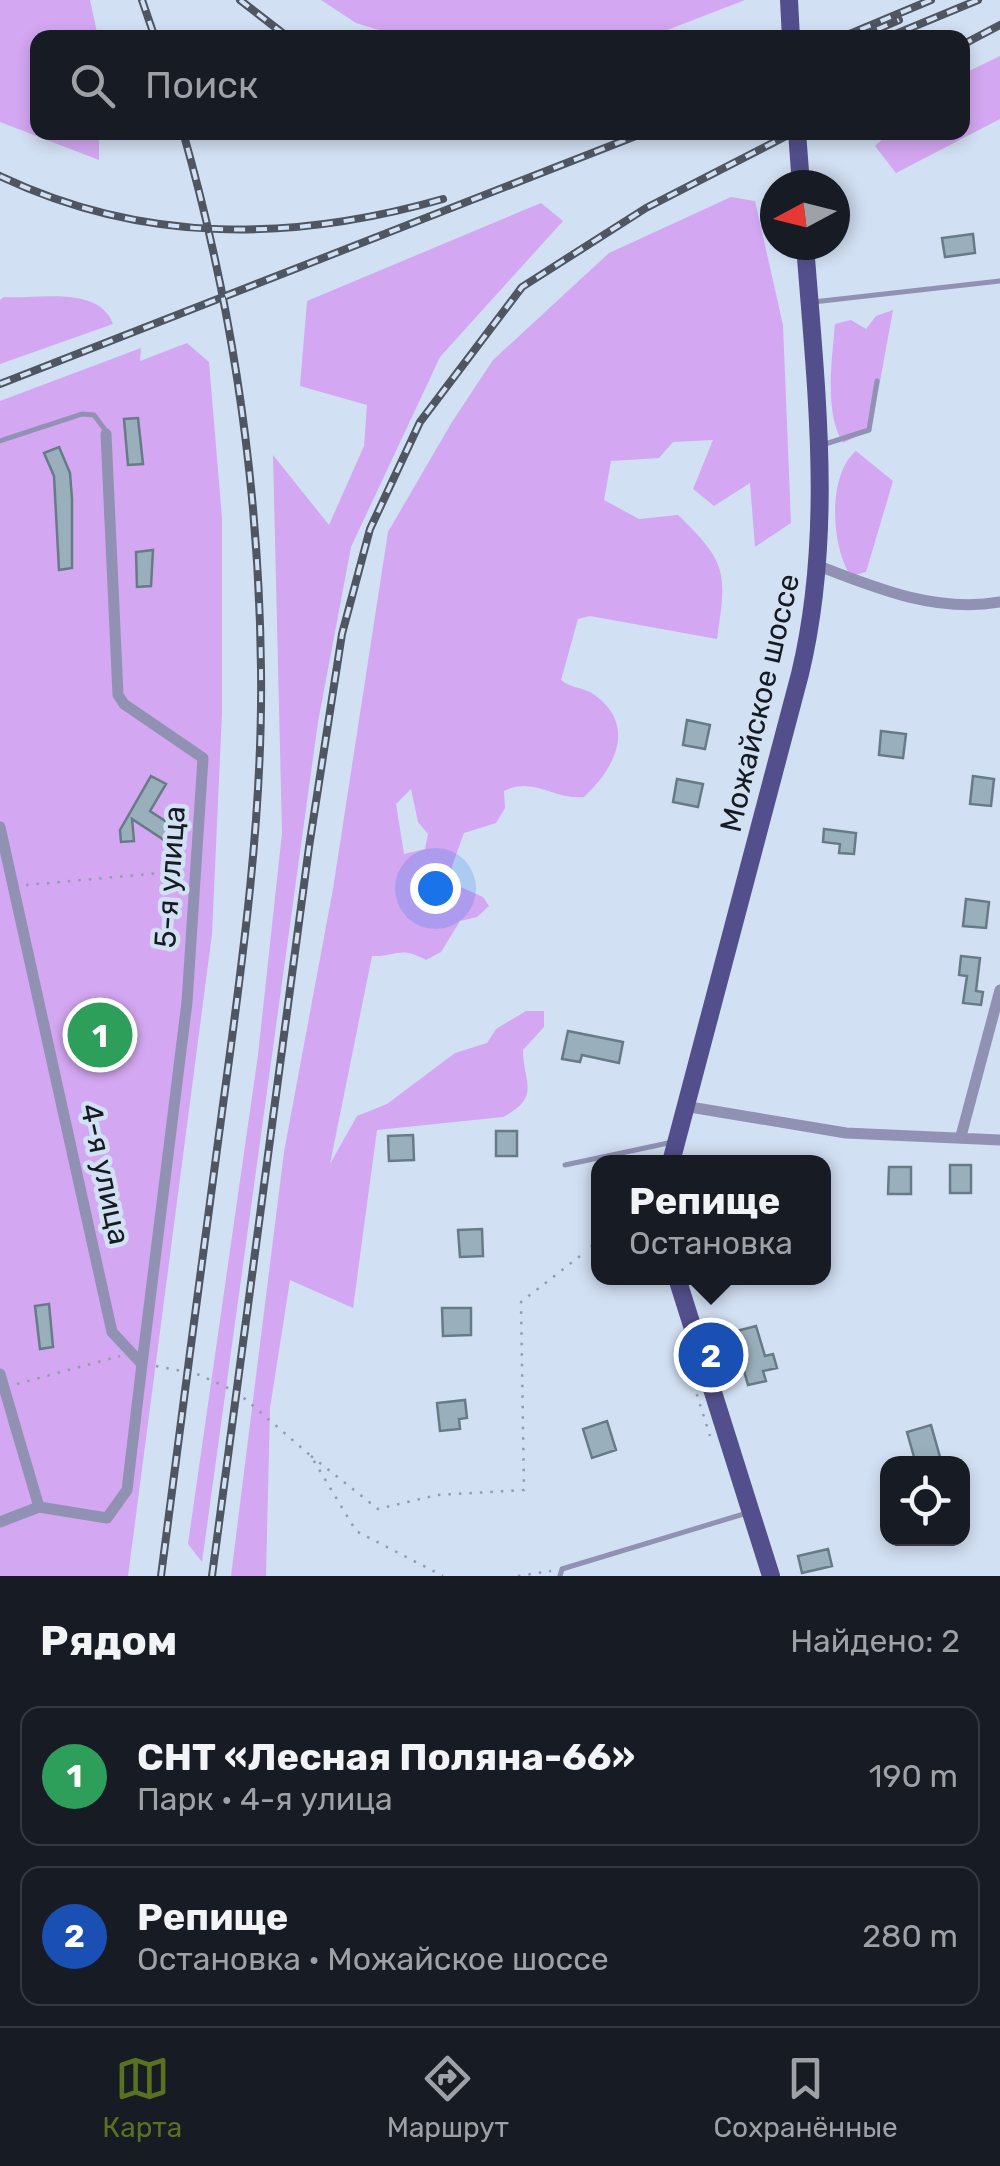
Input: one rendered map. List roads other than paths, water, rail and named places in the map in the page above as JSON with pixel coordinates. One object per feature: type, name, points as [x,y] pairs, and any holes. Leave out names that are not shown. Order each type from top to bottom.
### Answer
[{"type":"main road","points":[[789,0],[791,30]]},
{"type":"main road","points":[[798,140],[800,170]]},
{"type":"main road","name":"Можайское шоссе","points":[[673,1155],[804,656],[819,566],[819,446],[806,260]]},
{"type":"main road","points":[[679,1285],[770,1576]]},
{"type":"street","name":"5-я улица","points":[[106,434],[118,695],[204,758],[187,1002],[142,1364]]},
{"type":"street","points":[[819,566],[932,605],[970,607],[1000,602]]},
{"type":"street","name":"4-я улица","points":[[0,827],[112,1332],[142,1364]]},
{"type":"street","points":[[962,1136],[1000,990]]},
{"type":"street","points":[[684,1106],[846,1133],[1000,1140]]},
{"type":"street","points":[[0,1522],[39,1506],[107,1518],[128,1490],[142,1364]]},
{"type":"street","points":[[0,1374],[39,1506]]},
{"type":"lane","points":[[810,303],[1000,281]]},
{"type":"lane","points":[[819,446],[869,430],[877,380]]},
{"type":"lane","points":[[0,441],[82,414],[103,422],[106,434]]},
{"type":"lane","points":[[613,1155],[676,1142]]},
{"type":"lane","points":[[565,1165],[591,1160]]},
{"type":"lane","points":[[561,1572],[750,1512]]},
{"type":"railway","points":[[142,0],[152,30]]},
{"type":"railway","points":[[240,0],[279,30]]},
{"type":"railway","points":[[859,30],[931,0]]},
{"type":"railway","points":[[905,30],[978,0]]},
{"type":"railway","points":[[876,30],[899,20]]},
{"type":"railway","points":[[970,41],[1000,25]]},
{"type":"railway","points":[[161,1576],[244,946],[261,724],[259,601],[249,465],[216,264],[185,140]]},
{"type":"railway","points":[[0,384],[625,140]]},
{"type":"railway","points":[[212,1576],[309,847],[342,634],[370,529],[420,422],[522,287],[646,208],[778,140]]},
{"type":"railway","points":[[0,176],[109,214],[219,229],[330,223],[443,199]]},
{"type":"place","name":"СНТ «Лесная Поляна-66»","points":[[100,1035]]},
{"type":"place","name":"Репище","points":[[711,1355]]}]
